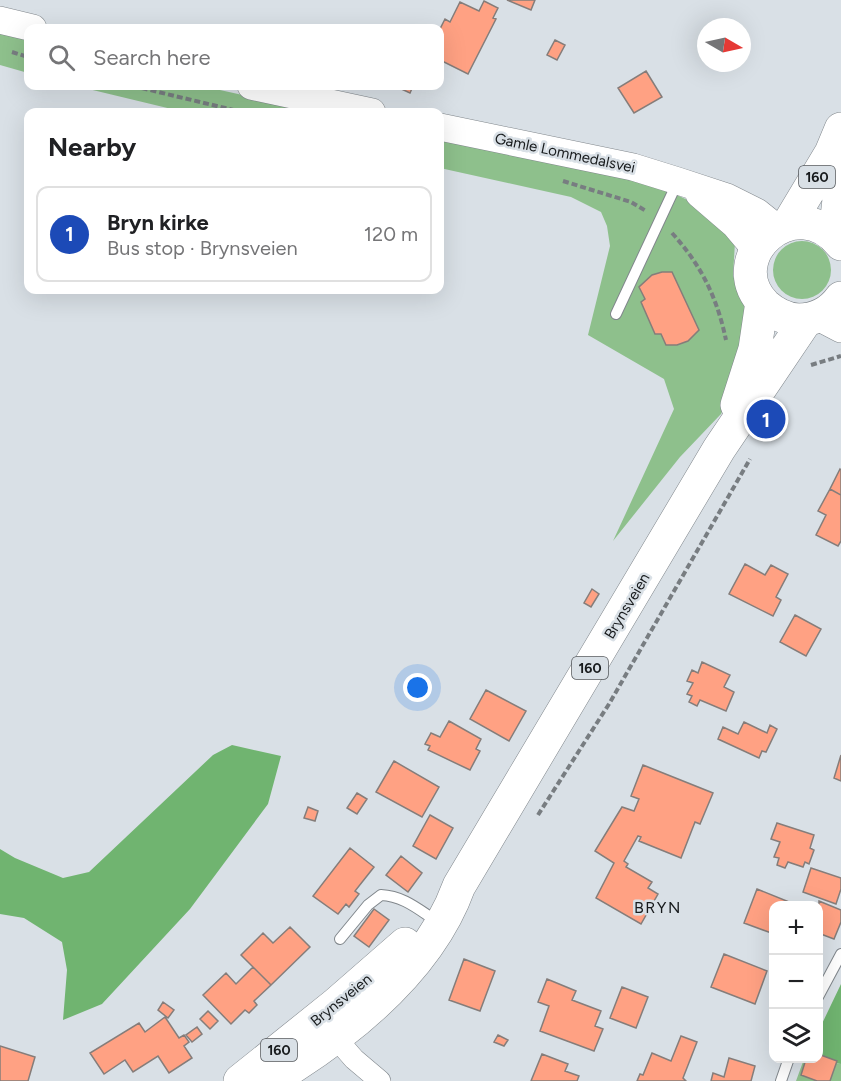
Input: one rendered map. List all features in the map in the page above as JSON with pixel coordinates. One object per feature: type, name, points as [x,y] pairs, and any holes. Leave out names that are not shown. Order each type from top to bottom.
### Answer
[{"type":"main road","name":"160","points":[[827,316],[784,318],[762,302],[753,286],[752,274],[774,234],[831,153],[841,129]]},
{"type":"main road","name":"160","points":[[838,240],[841,181]]},
{"type":"main road","name":"160","points":[[774,234],[817,225],[838,240]]},
{"type":"main road","name":"Brynsveien","points":[[719,449],[747,380],[762,302]]},
{"type":"main road","name":"Brynsveien","points":[[240,1081],[326,1028],[365,1012],[401,979],[435,920],[451,908],[459,886],[719,449],[827,316]]},
{"type":"main road","name":"Brynsveien","points":[[270,1081],[326,1028]]},
{"type":"street","points":[[0,20],[24,26]]},
{"type":"street","points":[[270,90],[353,108]]},
{"type":"street","name":"Gamle Lommedalsvei","points":[[444,128],[633,167],[684,183],[727,197],[757,212],[774,234]]},
{"type":"street","points":[[326,1028],[380,1081]]},
{"type":"lane","points":[[616,314],[660,219],[684,183]]},
{"type":"lane","points":[[340,939],[368,905],[381,895],[394,895],[406,900],[435,920]]},
{"type":"lane","points":[[823,989],[841,954]]},
{"type":"lane","points":[[781,1081],[788,1063]]},
{"type":"path","points":[[150,90],[225,108]]},
{"type":"path","points":[[561,181],[631,202],[660,219],[687,249],[706,281],[719,307],[726,340]]},
{"type":"path","points":[[802,369],[841,356]]},
{"type":"green space","points":[[0,33],[24,39],[24,72],[0,65]]},
{"type":"green space","points":[[93,90],[220,90],[301,108],[167,108]]},
{"type":"green space","points":[[444,137],[654,184],[700,206],[735,242],[733,276],[749,316],[734,383],[721,414],[680,457],[613,541],[674,409],[664,379],[588,335],[610,246],[607,226],[601,212],[571,197],[444,169]]},
{"type":"green space","points":[[802,241],[818,246],[826,254],[831,270],[826,286],[818,294],[802,299],[786,294],[778,286],[773,270],[778,254],[786,246]]},
{"type":"green space","points":[[232,745],[281,756],[268,804],[190,909],[102,1004],[63,1020],[67,970],[62,942],[24,918],[0,914],[0,849],[15,858],[63,878],[89,872],[213,755]]},
{"type":"green space","points":[[841,984],[841,1064],[823,1061],[823,1022]]},
{"type":"green space","points":[[823,1062],[841,1064],[841,1081],[796,1081],[803,1063]]},
{"type":"building","points":[[507,0],[535,0],[531,10]]},
{"type":"building","points":[[484,1],[498,8],[493,18],[496,19],[468,74],[444,62],[442,24],[445,19],[450,22],[460,2],[479,11]]},
{"type":"building","points":[[555,40],[565,45],[557,60],[547,55]]},
{"type":"building","points":[[646,71],[662,97],[634,113],[618,88]]},
{"type":"building","points":[[672,272],[699,330],[688,341],[677,345],[666,345],[661,334],[655,334],[641,302],[645,299],[639,287],[652,275]]},
{"type":"building","points":[[841,470],[841,495],[830,489]]},
{"type":"building","points":[[830,489],[841,495],[841,541],[838,546],[816,535],[826,515],[818,511]]},
{"type":"building","points":[[745,564],[765,575],[771,565],[788,574],[776,597],[781,600],[773,616],[729,594]]},
{"type":"building","points":[[592,589],[599,594],[591,607],[584,603]]},
{"type":"building","points":[[795,615],[821,629],[806,656],[780,642]]},
{"type":"building","points":[[702,662],[730,675],[724,687],[734,692],[726,711],[700,700],[697,706],[689,702],[692,696],[687,694],[693,683],[687,681],[692,670],[698,673]]},
{"type":"building","points":[[486,690],[526,711],[509,741],[470,719]]},
{"type":"building","points":[[449,721],[481,739],[476,749],[480,751],[470,770],[428,750],[430,746],[425,744],[431,733],[440,737]]},
{"type":"building","points":[[744,722],[767,733],[770,725],[777,729],[766,752],[762,751],[759,758],[718,739],[723,727],[738,734]]},
{"type":"building","points":[[841,755],[841,781],[834,778]]},
{"type":"building","points":[[394,761],[439,787],[422,817],[376,792]]},
{"type":"building","points":[[643,765],[713,793],[700,824],[695,822],[681,858],[639,841],[641,837],[638,836],[624,861],[628,864],[626,867],[652,882],[648,888],[658,894],[641,924],[596,898],[614,863],[595,851],[622,807],[634,811],[639,799],[631,796]]},
{"type":"building","points":[[357,793],[367,799],[357,814],[347,808]]},
{"type":"building","points":[[308,807],[318,811],[315,821],[304,818]]},
{"type":"building","points":[[430,815],[453,828],[436,859],[413,846]]},
{"type":"building","points":[[777,823],[814,835],[810,848],[814,850],[809,864],[805,862],[803,867],[788,862],[785,868],[777,865],[779,858],[774,857],[780,842],[771,839]]},
{"type":"building","points":[[350,848],[374,867],[355,891],[359,894],[349,907],[346,904],[338,914],[313,896]]},
{"type":"building","points":[[401,856],[422,873],[408,892],[386,875]]},
{"type":"building","points":[[811,868],[841,878],[841,889],[836,904],[803,892]]},
{"type":"building","points":[[757,889],[787,901],[769,901],[769,932],[744,923]]},
{"type":"building","points":[[823,903],[841,910],[841,922],[834,939],[823,935]]},
{"type":"building","points":[[374,909],[389,920],[369,947],[354,936]]},
{"type":"building","points":[[290,927],[310,947],[271,985],[241,955],[263,933],[273,943]]},
{"type":"building","points":[[724,954],[767,971],[755,1004],[711,987]]},
{"type":"building","points":[[464,959],[495,971],[480,1011],[449,1000]]},
{"type":"building","points":[[253,967],[271,985],[254,1001],[257,1005],[249,1013],[245,1010],[231,1024],[203,995],[226,973],[236,984]]},
{"type":"building","points":[[547,979],[576,991],[572,1000],[601,1011],[595,1026],[603,1029],[594,1051],[540,1031],[549,1006],[538,1002]]},
{"type":"building","points":[[622,987],[648,997],[636,1028],[610,1018]]},
{"type":"building","points":[[163,1002],[174,1010],[168,1018],[158,1010]]},
{"type":"building","points":[[208,1011],[218,1021],[210,1029],[200,1019]]},
{"type":"building","points":[[165,1017],[179,1038],[184,1035],[189,1042],[184,1046],[192,1058],[169,1073],[158,1056],[133,1072],[125,1060],[104,1074],[90,1053],[139,1023],[145,1032]]},
{"type":"building","points":[[197,1027],[202,1034],[192,1042],[186,1035]]},
{"type":"building","points":[[498,1035],[508,1040],[504,1046],[494,1042]]},
{"type":"building","points":[[681,1036],[697,1042],[683,1078],[686,1081],[637,1081],[640,1074],[643,1075],[652,1053],[671,1061]]},
{"type":"building","points":[[0,1046],[35,1057],[28,1081],[0,1081]]},
{"type":"building","points":[[542,1054],[568,1064],[565,1071],[579,1076],[577,1081],[531,1081]]},
{"type":"building","points":[[823,1056],[837,1061],[830,1081],[817,1081],[801,1075],[805,1063],[823,1063]]},
{"type":"building","points":[[729,1058],[755,1066],[751,1081],[711,1081],[713,1073],[724,1077]]},
{"type":"place","name":"Bryn kirke","points":[[766,419]]},
{"type":"district","name":"BRYN","points":[[658,907]]}]
